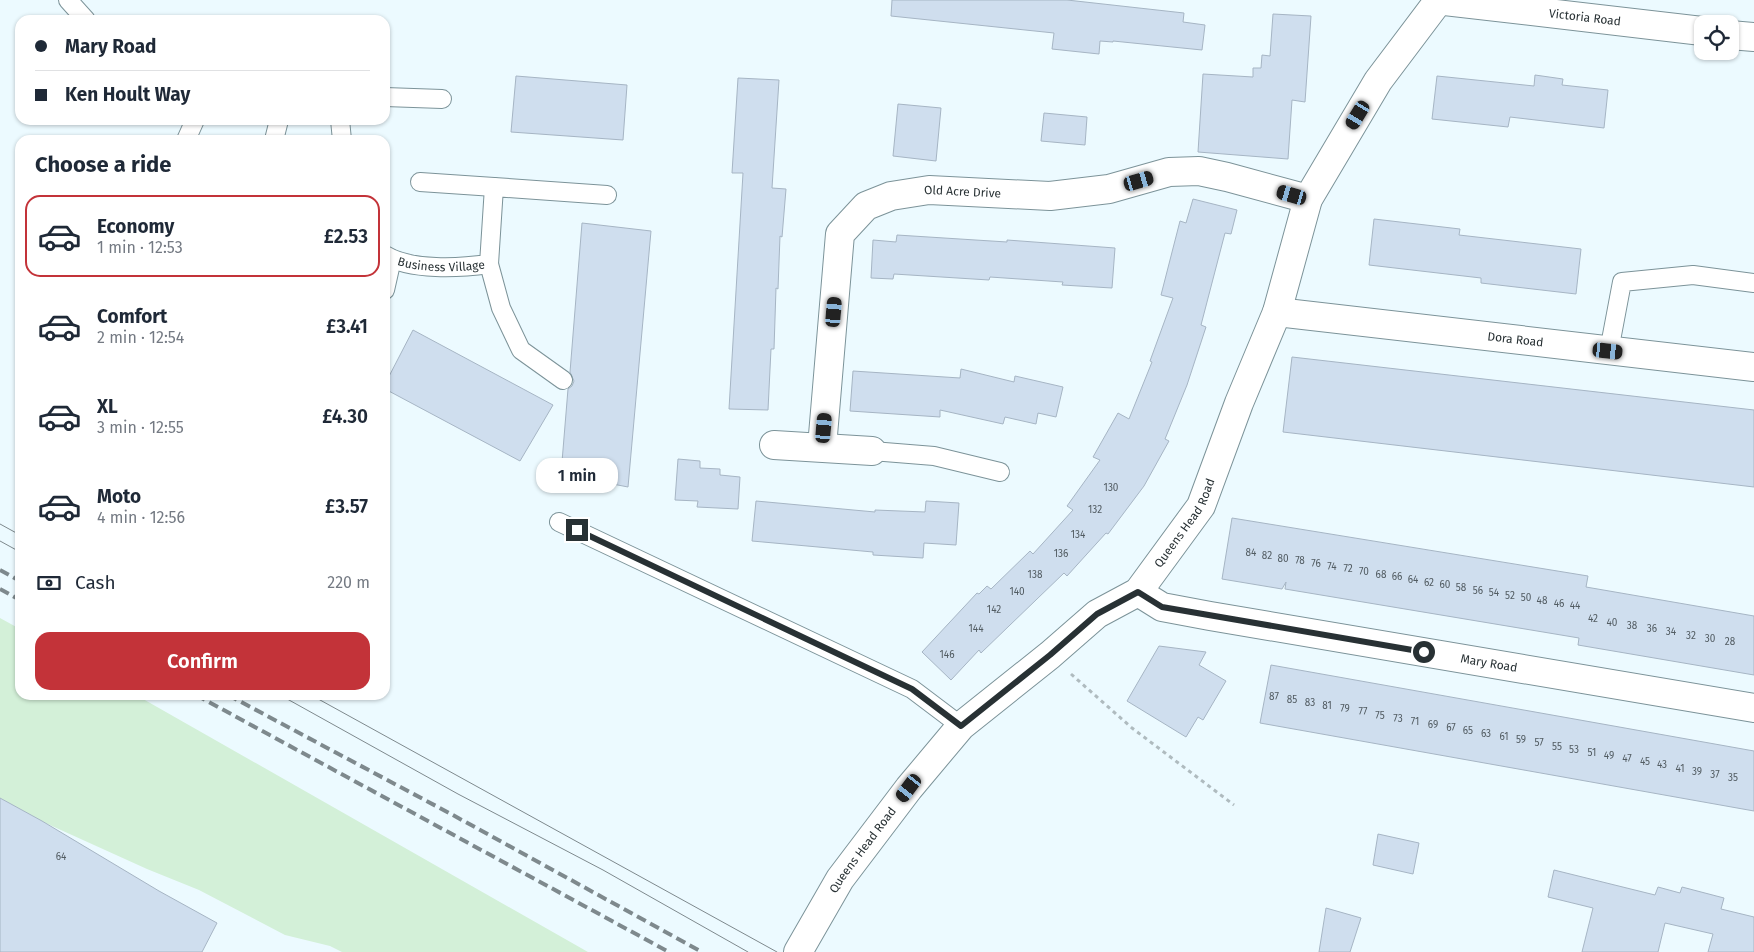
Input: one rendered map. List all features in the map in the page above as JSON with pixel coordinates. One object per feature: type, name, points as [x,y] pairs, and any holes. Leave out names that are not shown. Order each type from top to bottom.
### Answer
[{"type":"street","name":"Victoria Road","points":[[1438,0],[1694,30]]},
{"type":"street","name":"Queens Head Road","points":[[798,952],[840,879],[909,788],[961,726],[1050,655],[1097,614],[1138,592],[1201,506],[1239,404],[1278,312],[1308,199],[1378,81],[1438,0]]},
{"type":"street","points":[[1739,36],[1754,37]]},
{"type":"street","name":"Old Acre Drive","points":[[822,447],[840,234],[866,206],[891,196],[929,190],[1050,196],[1109,189],[1169,172],[1199,171],[1308,199]]},
{"type":"street","name":"Dora Road","points":[[1278,312],[1754,367]]},
{"type":"street","points":[[774,445],[872,451]]},
{"type":"street","name":"Mary Road","points":[[1138,592],[1162,607],[1200,615],[1754,708]]},
{"type":"lane","points":[[68,0],[82,15]]},
{"type":"lane","points":[[390,97],[442,99]]},
{"type":"lane","points":[[420,182],[607,195]]},
{"type":"lane","name":"Business Village","points":[[390,257],[426,266],[461,268],[489,264],[494,188]]},
{"type":"lane","points":[[489,264],[501,308],[521,350],[563,380]]},
{"type":"lane","points":[[1608,351],[1622,282],[1693,275],[1754,283]]},
{"type":"lane","points":[[872,451],[934,456],[1000,472]]},
{"type":"lane","points":[[559,522],[912,689],[961,726]]},
{"type":"path","points":[[1050,655],[1132,728],[1234,805]]},
{"type":"green space","points":[[0,618],[15,626],[15,700],[145,700],[588,952],[342,952],[330,946],[285,935],[199,890],[147,869],[41,821],[0,798]]},
{"type":"building","points":[[892,0],[1067,0],[1184,13],[1183,22],[1205,25],[1202,50],[1113,41],[1100,41],[1099,54],[1052,49],[1054,33],[891,16]]},
{"type":"building","points":[[1273,14],[1311,16],[1305,102],[1292,100],[1288,159],[1198,152],[1203,74],[1253,77],[1253,68],[1261,68],[1262,55],[1270,56]]},
{"type":"building","points":[[1535,75],[1563,79],[1562,85],[1608,90],[1604,128],[1510,117],[1508,127],[1432,119],[1437,76],[1534,86]]},
{"type":"building","points":[[516,76],[627,85],[623,140],[511,132]]},
{"type":"building","points":[[738,78],[779,80],[772,188],[786,189],[782,237],[780,236],[774,349],[771,349],[768,410],[729,409],[743,173],[732,173]]},
{"type":"building","points":[[898,104],[941,108],[936,161],[893,156]]},
{"type":"building","points":[[1044,113],[1087,117],[1085,145],[1041,141]]},
{"type":"building","points":[[1193,199],[1237,210],[1231,234],[1225,233],[1201,325],[1206,327],[1187,385],[1165,439],[1169,441],[1144,486],[1108,534],[1106,533],[1067,576],[1064,573],[981,653],[979,650],[951,680],[922,652],[977,593],[979,594],[987,586],[991,589],[1030,551],[1033,554],[1073,510],[1067,506],[1100,460],[1093,457],[1118,413],[1129,419],[1152,362],[1150,361],[1173,298],[1161,295],[1180,221],[1186,223]]},
{"type":"building","points":[[1374,219],[1460,229],[1459,235],[1581,249],[1576,294],[1481,283],[1481,278],[1369,265]]},
{"type":"building","points":[[582,223],[651,231],[628,487],[561,474],[568,389],[574,381],[570,372]]},
{"type":"building","points":[[897,235],[1007,242],[1007,240],[1115,248],[1112,288],[1062,285],[1063,282],[990,277],[989,280],[894,274],[893,279],[871,278],[873,240],[896,242]]},
{"type":"building","points":[[413,330],[553,405],[520,461],[390,392],[390,374]]},
{"type":"building","points":[[1292,357],[1754,410],[1754,487],[1283,432]]},
{"type":"building","points":[[961,369],[1014,382],[1015,376],[1063,387],[1056,417],[1038,413],[1036,424],[1005,417],[1003,424],[940,410],[940,417],[850,411],[853,371],[960,378]]},
{"type":"building","points":[[678,459],[700,461],[700,468],[720,469],[720,475],[740,477],[738,509],[697,507],[698,501],[675,500]]},
{"type":"building","points":[[756,501],[875,512],[875,510],[925,512],[926,501],[959,503],[956,545],[924,543],[923,558],[873,555],[873,552],[752,541]]},
{"type":"building","points":[[1232,518],[1588,576],[1586,587],[1754,616],[1754,675],[1578,645],[1579,638],[1285,589],[1286,582],[1282,589],[1222,579]]},
{"type":"building","points":[[1159,646],[1206,652],[1199,665],[1226,681],[1203,720],[1198,717],[1186,737],[1127,701]]},
{"type":"building","points":[[1271,665],[1754,751],[1754,811],[1260,723]]},
{"type":"building","points":[[0,798],[217,923],[202,952],[0,952]]},
{"type":"building","points":[[1378,834],[1419,843],[1413,874],[1373,865]]},
{"type":"building","points":[[1554,870],[1655,895],[1658,887],[1680,893],[1682,887],[1724,898],[1721,909],[1754,917],[1754,952],[1708,952],[1713,934],[1665,923],[1658,952],[1582,952],[1593,908],[1548,897]]},
{"type":"building","points":[[1326,908],[1361,918],[1350,952],[1319,952]]},
{"type":"tram line","points":[[0,524],[15,532]]},
{"type":"tram line","points":[[0,541],[15,549]]},
{"type":"tram line","points":[[289,700],[458,794],[603,870],[748,952]]},
{"type":"tram line","points":[[320,700],[777,952]]},
{"type":"railway","points":[[0,570],[15,578]]},
{"type":"railway","points":[[0,589],[15,597]]},
{"type":"railway","points":[[205,700],[669,952]]},
{"type":"railway","points":[[237,700],[451,814],[702,952]]},
{"type":"route","points":[[577,530],[912,689],[961,726],[1050,655],[1097,614],[1138,592],[1162,607],[1424,652]]}]
